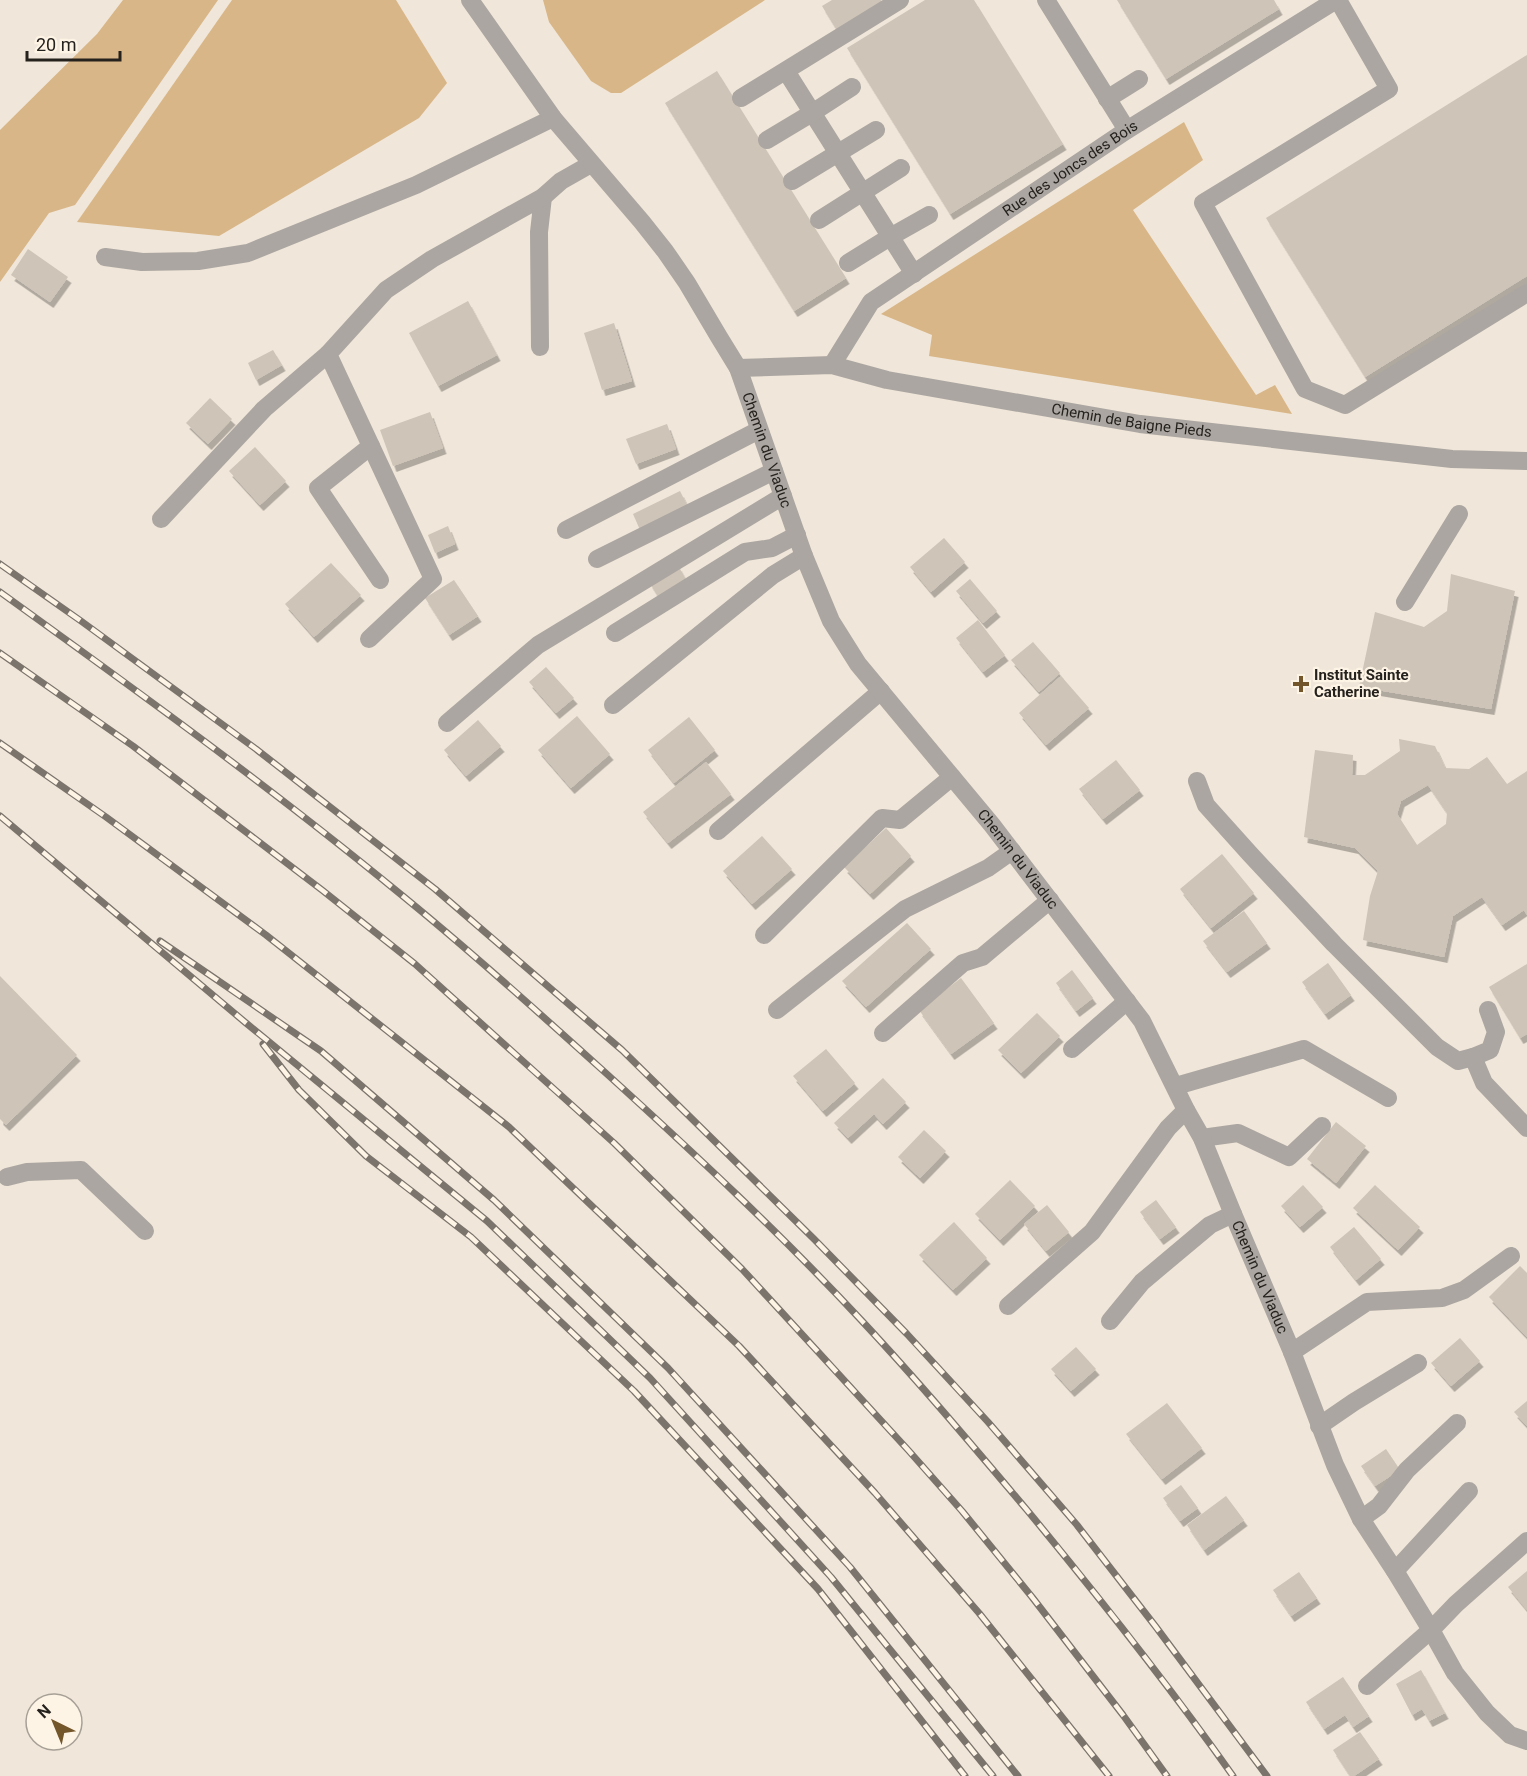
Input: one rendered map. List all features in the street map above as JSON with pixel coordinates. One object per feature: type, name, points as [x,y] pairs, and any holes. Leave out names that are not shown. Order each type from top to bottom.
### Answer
[{"type":"street","name":"Chemin du Viaduc","points":[[470,0],[553,118],[664,251],[687,283],[738,368],[804,556],[831,621],[858,664],[1012,851],[1142,1022],[1202,1138],[1292,1352],[1335,1465],[1360,1519],[1395,1571],[1455,1673],[1487,1713],[1510,1735],[1527,1741]]},
{"type":"street","points":[[741,98],[900,0]]},
{"type":"street","points":[[1046,0],[1127,130]]},
{"type":"street","points":[[1337,0],[1389,89],[1203,203],[1305,389],[1345,405],[1527,293]]},
{"type":"street","name":"Rue des Joncs des Bois","points":[[832,365],[871,302],[1127,130],[1337,0]]},
{"type":"street","points":[[786,71],[914,274]]},
{"type":"street","points":[[1107,99],[1139,79]]},
{"type":"street","points":[[767,140],[852,87]]},
{"type":"street","points":[[105,257],[142,262],[198,261],[248,253],[416,185],[553,118]]},
{"type":"street","points":[[792,181],[876,130]]},
{"type":"street","points":[[161,519],[264,409],[328,354],[386,290],[432,259],[543,197],[561,181],[591,164]]},
{"type":"street","points":[[819,220],[902,168]]},
{"type":"street","points":[[540,347],[539,232],[543,197]]},
{"type":"street","points":[[848,263],[929,215]]},
{"type":"street","points":[[328,354],[433,579],[369,639]]},
{"type":"street","name":"Chemin de Baigne Pieds","points":[[738,368],[832,365],[887,380],[1140,424],[1452,459],[1527,460]]},
{"type":"street","points":[[566,530],[759,430]]},
{"type":"street","points":[[371,446],[318,488],[380,580]]},
{"type":"street","points":[[597,559],[774,471]]},
{"type":"street","points":[[447,723],[538,645],[783,496]]},
{"type":"street","points":[[1405,602],[1459,514]]},
{"type":"street","points":[[615,633],[745,552],[772,548],[797,535]]},
{"type":"street","points":[[613,705],[773,575],[804,556]]},
{"type":"street","points":[[718,831],[881,691]]},
{"type":"street","points":[[764,935],[882,818],[900,820],[952,777]]},
{"type":"street","points":[[1197,781],[1206,805],[1250,854],[1334,944],[1437,1047],[1458,1061],[1490,1050],[1496,1032],[1488,1010]]},
{"type":"street","points":[[777,1010],[905,909],[988,868],[1012,851]]},
{"type":"street","points":[[883,1033],[963,963],[982,957],[1050,900]]},
{"type":"street","points":[[1072,1049],[1127,1002]]},
{"type":"street","points":[[1176,1086],[1304,1049],[1388,1098]]},
{"type":"street","points":[[1473,1057],[1484,1083],[1527,1128]]},
{"type":"street","points":[[1008,1306],[1092,1232],[1168,1128],[1186,1110]]},
{"type":"street","points":[[1202,1138],[1238,1133],[1289,1157],[1322,1126]]},
{"type":"street","points":[[7,1177],[27,1172],[81,1170],[145,1231]]},
{"type":"street","points":[[1110,1322],[1142,1282],[1210,1225],[1233,1214]]},
{"type":"street","points":[[1292,1352],[1366,1302],[1442,1298],[1464,1290],[1511,1256]]},
{"type":"street","points":[[1319,1426],[1418,1363]]},
{"type":"street","points":[[1360,1519],[1379,1506],[1407,1470],[1457,1424]]},
{"type":"street","points":[[1395,1571],[1469,1491]]},
{"type":"street","points":[[1367,1686],[1527,1541]]},
{"type":"shaded area","points":[[123,0],[218,0],[75,205],[49,213],[0,282],[0,130],[97,34]]},
{"type":"shaded area","points":[[232,0],[396,0],[447,83],[419,118],[219,236],[77,222]]},
{"type":"shaded area","points":[[543,0],[765,0],[621,93],[611,93],[591,81],[549,22]]},
{"type":"shaded area","points":[[1184,122],[1203,160],[1133,210],[1256,395],[1275,385],[1292,414],[929,356],[932,335],[881,314]]},
{"type":"building","points":[[832,0],[881,0],[884,4],[838,32],[822,6]]},
{"type":"building","points":[[925,0],[974,0],[1063,144],[950,214],[847,48]]},
{"type":"building","points":[[1117,0],[1274,0],[1279,9],[1166,79]]},
{"type":"building","points":[[1527,55],[1527,276],[1365,377],[1266,218]]},
{"type":"building","points":[[717,71],[846,278],[794,311],[665,103]]},
{"type":"building","points":[[28,249],[68,277],[50,302],[11,275]]},
{"type":"building","points":[[468,301],[497,355],[438,386],[409,333]]},
{"type":"building","points":[[614,323],[632,381],[602,390],[584,333]]},
{"type":"building","points":[[273,350],[282,365],[256,380],[248,363]]},
{"type":"building","points":[[210,398],[232,419],[208,444],[186,423]]},
{"type":"building","points":[[430,412],[443,448],[393,466],[380,430]]},
{"type":"building","points":[[667,424],[676,449],[636,464],[626,439]]},
{"type":"building","points":[[255,447],[286,481],[260,505],[229,471]]},
{"type":"building","points":[[680,491],[689,509],[641,532],[633,514]]},
{"type":"building","points":[[448,526],[455,544],[435,553],[428,535]]},
{"type":"building","points":[[944,538],[965,562],[931,592],[910,567]]},
{"type":"building","points":[[331,563],[361,595],[314,637],[285,604]]},
{"type":"building","points":[[678,565],[687,582],[659,598],[649,582]]},
{"type":"building","points":[[1451,574],[1515,591],[1491,709],[1359,687],[1375,612],[1424,627],[1447,611]]},
{"type":"building","points":[[970,579],[997,611],[983,623],[956,591]]},
{"type":"building","points":[[454,580],[478,616],[449,635],[425,598]]},
{"type":"building","points":[[978,620],[1005,655],[983,672],[956,638]]},
{"type":"building","points":[[1033,642],[1060,673],[1039,692],[1011,660]]},
{"type":"building","points":[[546,667],[574,698],[556,713],[529,682]]},
{"type":"building","points":[[1061,676],[1089,708],[1046,745],[1019,713]]},
{"type":"building","points":[[577,716],[610,754],[571,788],[538,750]]},
{"type":"building","points":[[689,717],[715,750],[674,783],[648,750]]},
{"type":"building","points":[[478,720],[501,746],[466,776],[444,750]]},
{"type":"building","points":[[1399,739],[1435,746],[1445,768],[1469,769],[1487,757],[1507,784],[1527,771],[1527,915],[1524,910],[1502,925],[1482,897],[1453,916],[1444,957],[1363,940],[1370,896],[1378,871],[1355,848],[1304,837],[1315,750],[1353,755],[1352,775],[1365,775],[1400,751]],"holes":[[[1428,785],[1447,813],[1446,824],[1417,845],[1397,814],[1401,801]]]},
{"type":"building","points":[[1116,760],[1140,790],[1103,819],[1079,789]]},
{"type":"building","points":[[706,762],[731,794],[668,843],[643,812]]},
{"type":"building","points":[[886,828],[911,856],[870,894],[844,867]]},
{"type":"building","points":[[762,836],[792,869],[752,904],[723,871]]},
{"type":"building","points":[[1222,854],[1254,893],[1211,928],[1180,889]]},
{"type":"building","points":[[1244,911],[1267,943],[1227,972],[1203,941]]},
{"type":"building","points":[[907,923],[931,949],[866,1007],[842,981]]},
{"type":"building","points":[[1328,963],[1351,995],[1325,1014],[1302,982]]},
{"type":"building","points":[[1527,964],[1527,1034],[1520,1038],[1489,987]]},
{"type":"building","points":[[1072,970],[1093,998],[1076,1011],[1056,983]]},
{"type":"building","points":[[0,976],[77,1055],[6,1125],[0,1119]]},
{"type":"building","points":[[961,978],[994,1023],[951,1054],[919,1010]]},
{"type":"building","points":[[1037,1013],[1060,1036],[1021,1073],[998,1050]]},
{"type":"building","points":[[826,1049],[855,1083],[823,1111],[793,1076]]},
{"type":"building","points":[[883,1078],[906,1102],[883,1124],[874,1114],[848,1138],[834,1123]]},
{"type":"building","points":[[1336,1122],[1366,1146],[1336,1183],[1307,1159]]},
{"type":"building","points":[[924,1130],[946,1151],[920,1178],[898,1157]]},
{"type":"building","points":[[1010,1180],[1035,1206],[1000,1240],[975,1214]]},
{"type":"building","points":[[1303,1185],[1323,1207],[1300,1227],[1281,1206]]},
{"type":"building","points":[[1375,1185],[1420,1227],[1398,1250],[1353,1208]]},
{"type":"building","points":[[1156,1200],[1176,1227],[1160,1239],[1140,1212]]},
{"type":"building","points":[[1047,1205],[1069,1232],[1046,1251],[1024,1224]]},
{"type":"building","points":[[954,1222],[987,1258],[953,1290],[919,1255]]},
{"type":"building","points":[[1354,1227],[1381,1259],[1356,1280],[1330,1247]]},
{"type":"building","points":[[1520,1266],[1527,1273],[1527,1337],[1489,1297]]},
{"type":"building","points":[[1460,1338],[1480,1361],[1451,1386],[1431,1363]]},
{"type":"building","points":[[1076,1347],[1096,1369],[1071,1391],[1051,1369]]},
{"type":"building","points":[[1527,1401],[1527,1426],[1514,1412]]},
{"type":"building","points":[[1167,1403],[1202,1448],[1162,1479],[1126,1434]]},
{"type":"building","points":[[1386,1449],[1400,1470],[1375,1486],[1361,1466]]},
{"type":"building","points":[[1181,1485],[1198,1508],[1180,1521],[1163,1498]]},
{"type":"building","points":[[1226,1496],[1244,1520],[1204,1550],[1187,1525]]},
{"type":"building","points":[[1527,1571],[1527,1610],[1508,1587]]},
{"type":"building","points":[[1299,1572],[1317,1598],[1291,1616],[1273,1590]]},
{"type":"building","points":[[1421,1670],[1445,1713],[1429,1721],[1422,1709],[1412,1715],[1396,1684]]},
{"type":"building","points":[[1343,1677],[1369,1716],[1353,1727],[1345,1715],[1324,1729],[1306,1702]]},
{"type":"building","points":[[1360,1732],[1379,1759],[1354,1776],[1350,1776],[1333,1750]]},
{"type":"railway","points":[[0,564],[256,749],[435,889],[622,1050],[814,1239],[907,1334],[988,1422],[1077,1525],[1267,1776]]},
{"type":"railway","points":[[0,592],[248,774],[393,888],[555,1027],[738,1195],[862,1321],[966,1438],[1106,1608],[1233,1776]]},
{"type":"railway","points":[[0,653],[133,746],[415,964],[614,1143],[742,1269],[962,1511],[1032,1597],[1167,1776]]},
{"type":"railway","points":[[0,743],[106,817],[266,935],[509,1127],[739,1346],[875,1493],[979,1613],[1109,1776]]},
{"type":"railway","points":[[0,816],[246,1023],[487,1221],[650,1378],[831,1577],[993,1776]]},
{"type":"railway","points":[[160,941],[321,1051],[494,1200],[668,1368],[850,1567],[1018,1776]]},
{"type":"railway","points":[[263,1044],[299,1090],[366,1156],[471,1237],[634,1391],[818,1589],[965,1776]]},
{"type":"place","name":"Institut Sainte Catherine","points":[[1301,684]]}]
